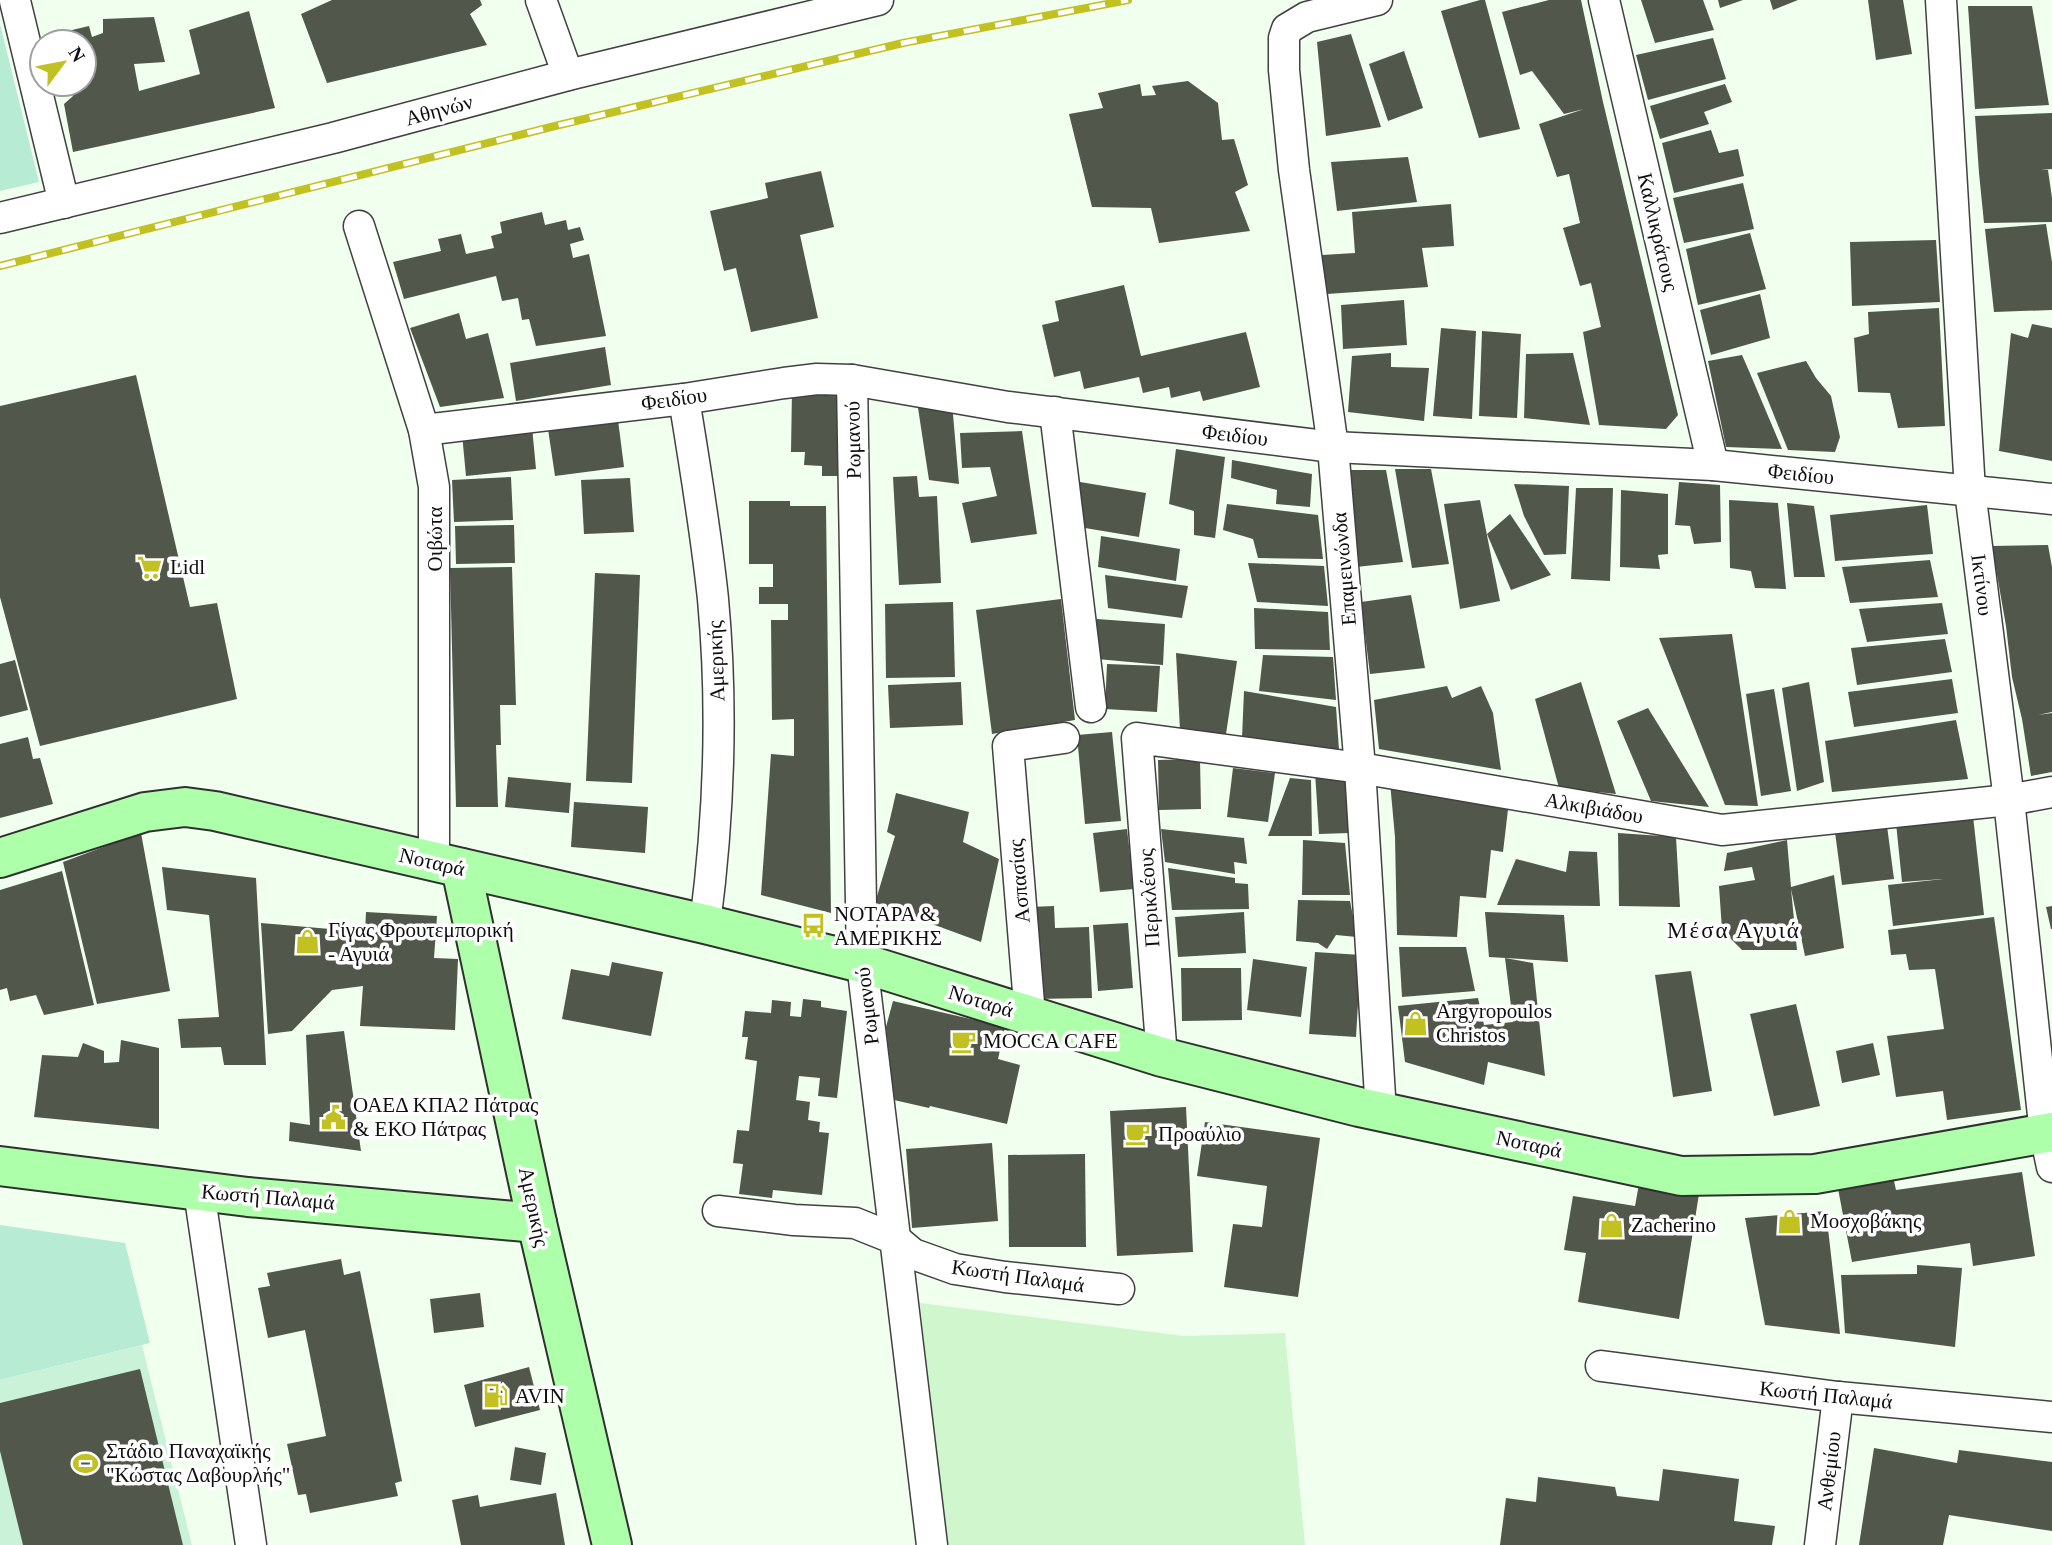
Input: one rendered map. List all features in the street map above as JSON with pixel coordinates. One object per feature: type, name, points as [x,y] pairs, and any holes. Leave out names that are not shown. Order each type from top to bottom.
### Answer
[{"type":"main road","name":"Νοταρά","points":[[0,858],[137,814],[185,807],[215,811],[862,963],[1161,1057],[1381,1113],[1681,1176],[1815,1174],[2050,1144]]},
{"type":"main road","name":"Αμερικής","points":[[447,865],[537,1223],[612,1545]]},
{"type":"main road","name":"Κωστή Παλαμά","points":[[0,1166],[199,1191],[537,1223]]},
{"type":"street","points":[[541,0],[568,75]]},
{"type":"street","name":"Αθηνών","points":[[0,218],[333,138],[568,75],[878,0]]},
{"type":"street","name":"Επαμεινώνδα","points":[[1377,0],[1307,18],[1287,29],[1284,38],[1284,71],[1294,170],[1333,447],[1360,768],[1381,1113]]},
{"type":"street","name":"Καλλικράτους","points":[[1604,0],[1713,465]]},
{"type":"street","name":"Ικτίνου","points":[[1941,0],[1970,491],[2050,1144]]},
{"type":"street","points":[[15,1],[64,203]]},
{"type":"street","name":"Οιβώτα","points":[[359,226],[424,430],[434,486],[447,865]]},
{"type":"street","name":"Φειδίου","points":[[424,430],[684,399],[817,379],[852,380],[968,401],[1333,447],[1713,465],[2052,499]]},
{"type":"street","name":"Ρωμανού","points":[[852,380],[862,963],[932,1545]]},
{"type":"street","name":"Αμερικής","points":[[684,399],[706,539],[716,644],[716,811],[705,924]]},
{"type":"street","points":[[1055,412],[1091,707]]},
{"type":"street","name":"Ασπασίας","points":[[1030,1016],[1008,746],[1064,738]]},
{"type":"street","name":"Αλκιβιάδου","points":[[1137,738],[1360,768],[1722,830],[2009,800],[2052,792]]},
{"type":"street","name":"Περικλέους","points":[[1137,738],[1161,1057]]},
{"type":"street","points":[[199,1191],[251,1545]]},
{"type":"street","name":"Κωστή Παλαμά","points":[[718,1211],[794,1220],[856,1223],[895,1239],[914,1254],[956,1269],[1005,1278],[1119,1289]]},
{"type":"street","name":"Κωστή Παλαμά","points":[[1601,1367],[1838,1397],[2052,1417]]},
{"type":"street","name":"Ανθεμίου","points":[[1820,1545],[1838,1397]]},
{"type":"green space","points":[[0,24],[39,182],[0,191]]},
{"type":"green space","points":[[0,1225],[125,1243],[150,1343],[0,1380]]},
{"type":"green space","points":[[920,1303],[1184,1336],[1285,1333],[1305,1545],[945,1545]]},
{"type":"green space","name":"Στάδιο Παναχαϊκής \"Κώστας Δαβουρλής\"","points":[[142,1345],[192,1545],[0,1545],[0,1380]]},
{"type":"building","points":[[332,0],[480,0],[482,5],[470,14],[487,45],[327,83],[301,14]]},
{"type":"building","points":[[1485,0],[1520,129],[1479,138],[1441,11]]},
{"type":"building","points":[[1549,0],[1581,0],[1678,415],[1666,429],[1599,425],[1583,332],[1601,327],[1591,283],[1580,286],[1563,228],[1580,223],[1569,174],[1557,177],[1539,124],[1584,109],[1564,114],[1532,71],[1520,75],[1502,12]]},
{"type":"building","points":[[1641,0],[1703,0],[1714,30],[1655,43]]},
{"type":"building","points":[[1718,0],[1743,0],[1720,8]]},
{"type":"building","points":[[1770,0],[1798,0],[1773,10]]},
{"type":"building","points":[[1868,0],[1903,0],[1912,54],[1876,60]]},
{"type":"building","points":[[1968,6],[2032,6],[2049,105],[1975,109]]},
{"type":"building","points":[[249,11],[275,108],[73,152],[64,104],[71,98],[98,98],[98,35],[103,33],[103,19],[154,17],[165,62],[134,64],[139,91],[200,74],[189,30]]},
{"type":"building","points":[[1351,34],[1381,127],[1326,136],[1317,42]]},
{"type":"building","points":[[1713,38],[1726,79],[1648,100],[1636,55]]},
{"type":"building","points":[[1404,51],[1423,108],[1388,121],[1369,64]]},
{"type":"building","points":[[1188,81],[1218,103],[1222,140],[1234,139],[1248,185],[1235,192],[1250,231],[1159,243],[1151,208],[1092,207],[1069,114],[1103,108],[1098,93],[1140,84],[1142,96],[1156,95],[1152,86]]},
{"type":"building","points":[[1725,84],[1732,102],[1704,112],[1709,124],[1660,139],[1650,106]]},
{"type":"building","points":[[2052,113],[2052,169],[2041,170],[2048,170],[2052,222],[1984,223],[1975,116]]},
{"type":"building","points":[[1711,130],[1719,153],[1738,149],[1744,176],[1674,193],[1662,143]]},
{"type":"building","points":[[1408,157],[1417,202],[1337,211],[1331,162]]},
{"type":"building","points":[[821,171],[834,227],[800,235],[818,318],[751,332],[736,268],[724,271],[710,211],[768,198],[765,183]]},
{"type":"building","points":[[1743,183],[1754,229],[1684,243],[1673,198]]},
{"type":"building","points":[[1451,204],[1454,246],[1422,248],[1428,287],[1327,294],[1322,255],[1355,253],[1352,212]]},
{"type":"building","points":[[542,212],[545,225],[566,220],[568,230],[580,227],[584,240],[570,244],[573,258],[589,254],[606,336],[536,346],[529,319],[522,320],[518,298],[502,301],[496,276],[404,299],[393,262],[441,251],[438,239],[461,234],[466,254],[494,248],[491,236],[502,233],[500,222]]},
{"type":"building","points":[[2046,224],[2052,262],[2052,310],[1994,312],[1985,229]]},
{"type":"building","points":[[1750,233],[1766,289],[1698,305],[1686,249]]},
{"type":"building","points":[[1936,240],[1940,302],[1852,306],[1850,242]]},
{"type":"building","points":[[1124,285],[1141,356],[1246,332],[1260,387],[1203,401],[1200,391],[1171,398],[1169,387],[1143,393],[1139,377],[1084,389],[1080,371],[1054,377],[1042,325],[1059,321],[1055,301]]},
{"type":"building","points":[[1760,294],[1770,338],[1711,355],[1700,310]]},
{"type":"building","points":[[1404,300],[1407,345],[1343,349],[1341,305]]},
{"type":"building","points":[[1939,308],[1945,426],[1898,428],[1890,393],[1858,392],[1854,338],[1869,334],[1868,312]]},
{"type":"building","points":[[459,313],[466,339],[488,333],[504,398],[440,407],[410,328]]},
{"type":"building","points":[[2032,324],[2052,328],[2052,461],[1999,451],[2011,333],[2028,338]]},
{"type":"building","points":[[1441,328],[1476,331],[1472,419],[1433,416]]},
{"type":"building","points":[[1482,331],[1521,334],[1517,418],[1479,416]]},
{"type":"building","points":[[605,347],[611,385],[516,401],[510,363]]},
{"type":"building","points":[[1391,353],[1391,367],[1429,368],[1424,421],[1348,412],[1352,356]]},
{"type":"building","points":[[1573,353],[1590,425],[1524,418],[1526,354]]},
{"type":"building","points":[[1742,355],[1782,449],[1726,447],[1708,361]]},
{"type":"building","points":[[1806,361],[1831,396],[1840,437],[1835,452],[1788,450],[1757,373]]},
{"type":"building","points":[[136,375],[190,607],[217,603],[237,699],[40,746],[0,597],[0,406]]},
{"type":"building","points":[[792,390],[842,397],[839,476],[822,476],[822,466],[804,465],[805,452],[791,452]]},
{"type":"building","points":[[952,403],[959,484],[929,480],[918,408]]},
{"type":"building","points":[[618,420],[624,467],[555,476],[548,429]]},
{"type":"building","points":[[532,427],[536,469],[466,476],[462,434]]},
{"type":"building","points":[[1022,431],[1037,534],[971,543],[962,503],[997,496],[990,467],[962,468],[960,433]]},
{"type":"building","points":[[1176,449],[1225,457],[1215,538],[1194,535],[1194,511],[1169,504]]},
{"type":"building","points":[[1232,460],[1312,474],[1310,507],[1276,504],[1277,490],[1231,478]]},
{"type":"building","points":[[1395,469],[1431,469],[1449,564],[1412,568]]},
{"type":"building","points":[[1349,470],[1386,470],[1403,562],[1356,567]]},
{"type":"building","points":[[917,476],[919,497],[937,496],[941,583],[899,585],[893,477]]},
{"type":"building","points":[[511,477],[513,520],[454,522],[452,480]]},
{"type":"building","points":[[630,478],[634,532],[584,534],[581,480]]},
{"type":"building","points":[[1080,482],[1146,493],[1139,537],[1079,527]]},
{"type":"building","points":[[1679,482],[1720,485],[1721,542],[1694,544],[1690,526],[1675,525]]},
{"type":"building","points":[[1514,484],[1569,486],[1566,554],[1544,555],[1524,516]]},
{"type":"building","points":[[1576,488],[1613,488],[1610,581],[1571,579]]},
{"type":"building","points":[[1621,490],[1668,494],[1668,554],[1658,555],[1660,569],[1620,567]]},
{"type":"building","points":[[1480,500],[1500,601],[1460,609],[1444,504]]},
{"type":"building","points":[[1729,500],[1778,503],[1786,589],[1755,588],[1751,571],[1730,568]]},
{"type":"building","points":[[749,501],[790,501],[790,506],[826,506],[831,913],[761,895],[771,754],[794,756],[794,719],[772,720],[771,620],[788,620],[788,604],[759,604],[759,587],[773,587],[773,564],[749,564]]},
{"type":"building","points":[[1787,503],[1814,506],[1825,577],[1794,577]]},
{"type":"building","points":[[1227,504],[1318,515],[1323,559],[1258,558],[1253,539],[1223,530]]},
{"type":"building","points":[[1927,505],[1933,554],[1835,561],[1830,515]]},
{"type":"building","points":[[1510,514],[1551,575],[1511,590],[1487,534]]},
{"type":"building","points":[[514,525],[515,563],[456,564],[455,526]]},
{"type":"building","points":[[1101,536],[1180,549],[1176,581],[1098,567]]},
{"type":"building","points":[[2048,545],[2052,567],[2052,712],[2038,715],[2052,713],[2052,772],[2031,776],[2012,677],[1992,546]]},
{"type":"building","points":[[1930,560],[1938,597],[1850,603],[1842,567]]},
{"type":"building","points":[[1248,563],[1324,566],[1328,606],[1257,602]]},
{"type":"building","points":[[512,567],[516,705],[500,705],[501,745],[496,745],[498,807],[456,807],[450,568]]},
{"type":"building","points":[[595,573],[640,575],[632,783],[586,781]]},
{"type":"building","points":[[1105,575],[1188,586],[1182,618],[1108,608]]},
{"type":"building","points":[[1411,595],[1425,668],[1370,674],[1361,602]]},
{"type":"building","points":[[1061,599],[1075,720],[992,734],[976,610]]},
{"type":"building","points":[[953,602],[955,677],[886,678],[885,604]]},
{"type":"building","points":[[1942,603],[1948,634],[1867,642],[1859,609]]},
{"type":"building","points":[[1254,608],[1328,612],[1330,650],[1255,649]]},
{"type":"building","points":[[1097,619],[1165,624],[1163,665],[1097,659]]},
{"type":"building","points":[[1732,634],[1758,806],[1725,805],[1659,638]]},
{"type":"building","points":[[1945,639],[1952,672],[1857,685],[1851,648]]},
{"type":"building","points":[[1176,653],[1237,661],[1226,734],[1180,730]]},
{"type":"building","points":[[1263,655],[1333,657],[1336,700],[1259,691]]},
{"type":"building","points":[[15,660],[28,710],[0,717],[0,664]]},
{"type":"building","points":[[1107,664],[1160,666],[1157,712],[1105,709]]},
{"type":"building","points":[[1952,679],[1958,713],[1854,727],[1848,692]]},
{"type":"building","points":[[961,682],[963,725],[890,728],[888,685]]},
{"type":"building","points":[[1581,682],[1616,794],[1559,788],[1535,699]]},
{"type":"building","points":[[1809,682],[1824,782],[1797,791],[1782,688]]},
{"type":"building","points":[[1447,686],[1452,698],[1481,686],[1493,713],[1501,770],[1379,749],[1374,700]]},
{"type":"building","points":[[1774,689],[1791,791],[1761,796],[1746,694]]},
{"type":"building","points":[[1244,691],[1336,707],[1339,750],[1242,738]]},
{"type":"building","points":[[1648,708],[1709,807],[1651,801],[1617,721]]},
{"type":"building","points":[[1956,720],[1968,779],[1832,792],[1825,741]]},
{"type":"building","points":[[1112,732],[1121,821],[1085,824],[1077,735]]},
{"type":"building","points":[[28,737],[33,759],[40,758],[53,804],[0,818],[0,744]]},
{"type":"building","points":[[1200,759],[1201,809],[1159,810],[1158,760]]},
{"type":"building","points":[[1233,768],[1275,773],[1268,822],[1227,817]]},
{"type":"building","points":[[1315,772],[1346,775],[1349,833],[1319,834]]},
{"type":"building","points":[[508,777],[571,783],[569,813],[505,807]]},
{"type":"building","points":[[1290,778],[1311,780],[1312,836],[1268,836]]},
{"type":"building","points":[[1390,782],[1509,801],[1503,852],[1491,850],[1486,898],[1460,896],[1457,937],[1397,935],[1395,837]]},
{"type":"building","points":[[896,793],[969,812],[963,842],[999,859],[981,942],[875,903],[895,836],[887,832]]},
{"type":"building","points":[[574,802],[648,807],[645,853],[571,847]]},
{"type":"building","points":[[1973,816],[1984,915],[1893,926],[1888,885],[1943,879],[1902,882],[1896,823]]},
{"type":"building","points":[[1887,826],[1894,879],[1842,885],[1835,832]]},
{"type":"building","points":[[1127,829],[1134,889],[1100,892],[1093,833]]},
{"type":"building","points":[[1161,829],[1244,838],[1247,864],[1234,862],[1235,874],[1165,862]]},
{"type":"building","points":[[141,833],[170,991],[97,1004],[63,862]]},
{"type":"building","points":[[1618,833],[1676,837],[1680,907],[1619,906]]},
{"type":"building","points":[[1303,840],[1345,843],[1350,895],[1302,895]]},
{"type":"building","points":[[1787,840],[1791,887],[1834,875],[1844,948],[1805,956],[1791,889],[1797,950],[1742,950],[1722,930],[1719,886],[1755,880],[1752,867],[1724,871],[1727,853]]},
{"type":"building","points":[[1569,851],[1597,852],[1600,906],[1497,905],[1516,859],[1566,872]]},
{"type":"building","points":[[162,867],[256,878],[266,1065],[224,1065],[221,1047],[181,1048],[178,1019],[219,1017],[209,915],[167,910]]},
{"type":"building","points":[[1168,868],[1235,878],[1235,883],[1248,884],[1249,909],[1172,910]]},
{"type":"building","points":[[62,871],[94,1005],[44,1015],[36,995],[10,1001],[7,988],[0,990],[0,890]]},
{"type":"building","points":[[1298,900],[1350,901],[1357,937],[1336,935],[1327,949],[1318,943],[1296,941]]},
{"type":"building","points":[[1054,906],[1055,928],[1089,927],[1092,998],[1033,999],[1030,907]]},
{"type":"building","points":[[2052,906],[2052,929],[2051,929],[2046,907]]},
{"type":"building","points":[[366,912],[437,916],[434,958],[458,959],[455,1030],[360,1026],[363,986],[332,990],[292,1031],[268,1034],[261,923],[365,932]]},
{"type":"building","points":[[1244,912],[1246,953],[1178,957],[1175,917]]},
{"type":"building","points":[[1485,912],[1564,915],[1568,962],[1489,957]]},
{"type":"building","points":[[1994,917],[2021,1110],[1947,1120],[1943,1091],[1896,1097],[1887,1036],[1944,1029],[1935,969],[1909,970],[1906,954],[1891,955],[1888,930]]},
{"type":"building","points":[[1128,923],[1133,988],[1098,991],[1093,925]]},
{"type":"building","points":[[1399,947],[1466,947],[1475,991],[1402,997]]},
{"type":"building","points":[[1315,952],[1361,955],[1356,1037],[1309,1034]]},
{"type":"building","points":[[1505,958],[1533,963],[1545,1076],[1488,1062],[1484,1085],[1405,1062],[1398,1006],[1478,998],[1484,1025],[1513,1022]]},
{"type":"building","points":[[1253,959],[1307,967],[1301,1017],[1247,1010]]},
{"type":"building","points":[[612,962],[663,972],[651,1036],[562,1019],[571,969],[609,976]]},
{"type":"building","points":[[1181,968],[1241,968],[1242,1020],[1182,1021]]},
{"type":"building","points":[[1691,971],[1712,1091],[1673,1097],[1655,975]]},
{"type":"building","points":[[803,999],[821,1001],[821,1007],[847,1011],[837,1098],[818,1096],[820,1078],[799,1076],[796,1100],[810,1102],[808,1120],[820,1122],[819,1132],[829,1133],[822,1195],[773,1190],[772,1198],[739,1194],[743,1164],[733,1163],[737,1130],[749,1131],[757,1061],[745,1059],[748,1037],[742,1037],[745,1011],[771,1013],[772,1000],[791,1002],[790,1016],[801,1017]]},
{"type":"building","points":[[893,1001],[1005,1027],[998,1059],[1020,1065],[1007,1124],[894,1100],[886,1027]]},
{"type":"building","points":[[1796,1004],[1820,1106],[1774,1116],[1750,1014]]},
{"type":"building","points":[[344,1031],[361,1151],[289,1141],[290,1122],[310,1125],[306,1035]]},
{"type":"building","points":[[121,1040],[159,1048],[159,1129],[34,1117],[42,1055],[78,1057],[83,1043],[104,1051],[104,1063],[119,1062]]},
{"type":"building","points":[[1873,1043],[1880,1075],[1842,1083],[1836,1051]]},
{"type":"building","points":[[1186,1107],[1193,1252],[1117,1256],[1110,1111]]},
{"type":"building","points":[[1205,1122],[1320,1138],[1298,1297],[1224,1287],[1233,1224],[1262,1227],[1267,1186],[1197,1176]]},
{"type":"building","points":[[992,1143],[998,1221],[912,1228],[906,1149]]},
{"type":"building","points":[[1085,1154],[1086,1247],[1009,1247],[1008,1155]]},
{"type":"building","points":[[1890,1163],[1896,1190],[2022,1172],[2035,1256],[1973,1266],[1970,1243],[1852,1262],[1835,1173]]},
{"type":"building","points":[[1639,1184],[1699,1194],[1679,1319],[1578,1302],[1586,1253],[1564,1250],[1573,1196],[1635,1206]]},
{"type":"building","points":[[1826,1211],[1840,1334],[1765,1325],[1745,1218]]},
{"type":"building","points":[[341,1259],[344,1275],[360,1271],[402,1481],[395,1483],[398,1496],[310,1513],[306,1494],[298,1495],[287,1444],[326,1436],[305,1330],[268,1338],[258,1288],[270,1286],[267,1273]]},
{"type":"building","points":[[1917,1265],[1962,1268],[1955,1347],[1845,1333],[1841,1275],[1917,1274]]},
{"type":"building","points":[[480,1293],[484,1327],[434,1333],[430,1299]]},
{"type":"building","points":[[529,1367],[540,1410],[475,1427],[464,1385]]},
{"type":"building","name":"Στάδιο Παναχαϊκής \"Κώστας Δαβουρλής\"","points":[[140,1369],[183,1545],[23,1545],[0,1451],[0,1403]]},
{"type":"building","points":[[515,1447],[546,1453],[541,1485],[510,1480]]},
{"type":"building","points":[[1874,1448],[1957,1463],[1959,1450],[2052,1462],[2052,1531],[1949,1515],[1943,1545],[1859,1545]]},
{"type":"building","points":[[1663,1469],[1739,1479],[1734,1521],[1775,1526],[1772,1545],[1500,1545],[1506,1498],[1536,1502],[1538,1477],[1615,1487],[1617,1496],[1659,1501]]},
{"type":"building","points":[[556,1493],[565,1545],[461,1545],[452,1500],[478,1495],[480,1507]]},
{"type":"railway","points":[[0,266],[555,126],[903,43],[1128,0]]},
{"type":"place","name":"Lidl","points":[[150,567]]},
{"type":"place","name":"ΝΟΤΑΡΑ & ΑΜΕΡΙΚΗΣ","points":[[814,926]]},
{"type":"place","name":"Γίγας Φρουτεμπορική - Αγυιά","points":[[308,942]]},
{"type":"place","name":"Argyropoulos Christos","points":[[1416,1023]]},
{"type":"place","name":"MOCCA CAFE","points":[[963,1041]]},
{"type":"place","name":"ΟΑΕΔ ΚΠΑ2 Πάτρας & ΕΚΟ Πάτρας","points":[[333,1117]]},
{"type":"place","name":"Προαύλιο","points":[[1138,1134]]},
{"type":"place","name":"Μοσχοβάκης","points":[[1790,1221]]},
{"type":"place","name":"Zacherino","points":[[1611,1225]]},
{"type":"place","name":"AVIN","points":[[495,1396]]},
{"type":"place","name":"Στάδιο Παναχαϊκής \"Κώστας Δαβουρλής\"","points":[[86,1463]]},
{"type":"district","name":"Μέσα Αγυιά","points":[[1734,930]]}]
